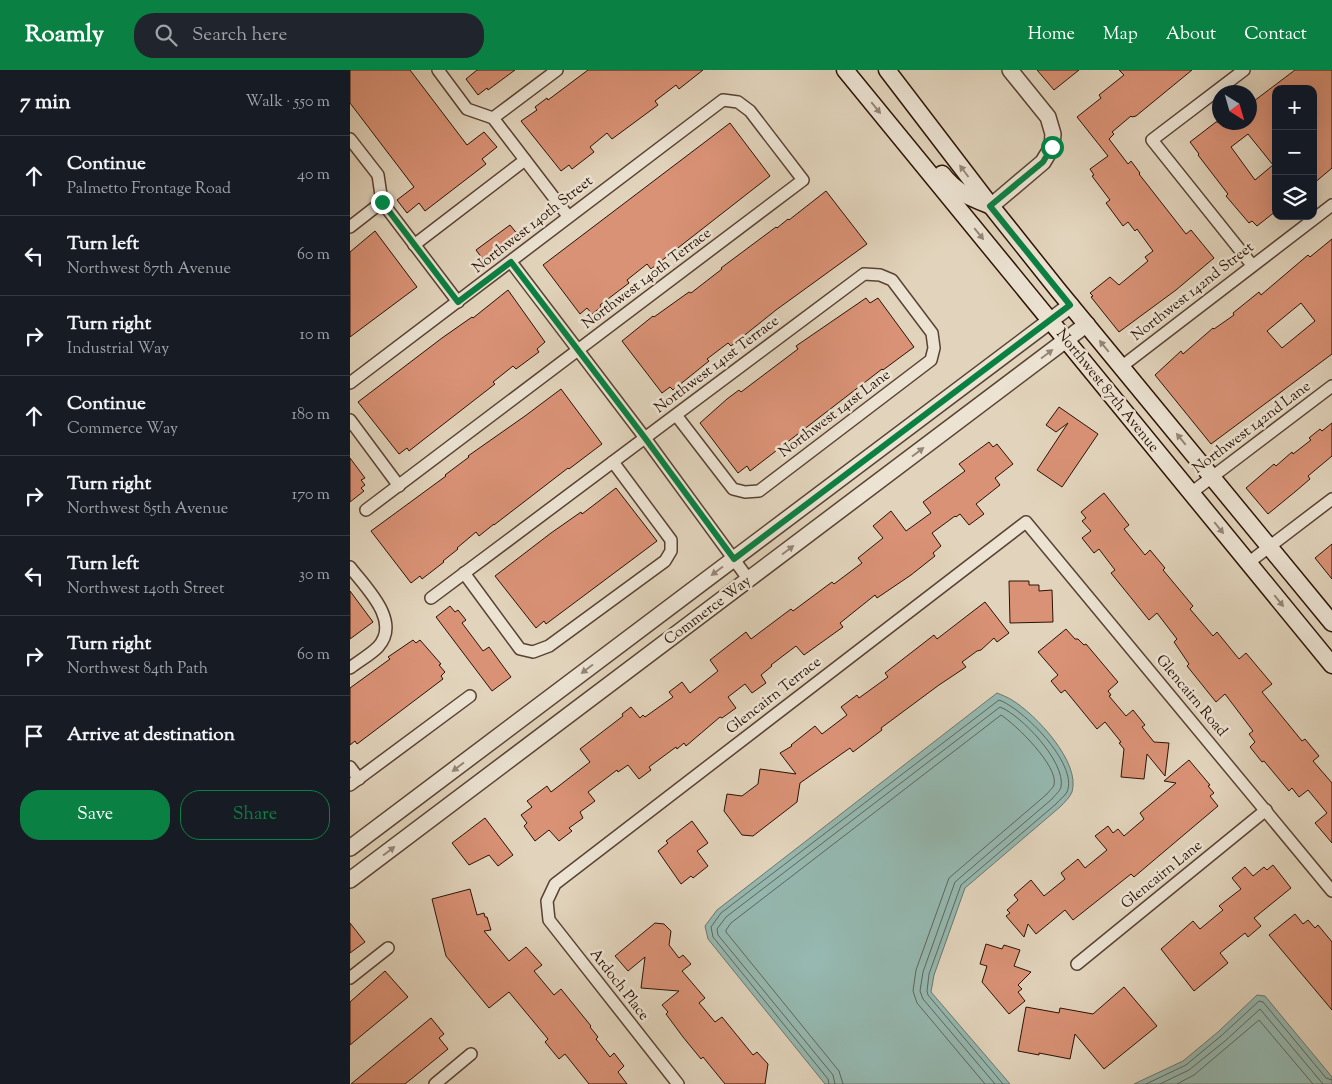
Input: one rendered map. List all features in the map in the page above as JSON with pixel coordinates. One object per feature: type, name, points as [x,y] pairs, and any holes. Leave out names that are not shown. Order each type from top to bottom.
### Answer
[{"type":"main road","name":"Northwest 87th Avenue","points":[[845,70],[1332,665]]},
{"type":"main road","name":"Northwest 87th Avenue","points":[[887,70],[990,206],[1332,623]]},
{"type":"main road","points":[[900,136],[931,160],[950,183],[964,195],[990,206]]},
{"type":"street","points":[[438,70],[467,109],[493,118],[568,216]]},
{"type":"street","points":[[493,118],[557,70]]},
{"type":"street","points":[[990,206],[1043,162],[1052,147],[1054,134],[1048,117],[1010,70]]},
{"type":"street","points":[[1244,70],[1152,140],[1252,265]]},
{"type":"street","name":"Northwest 140th Street","points":[[350,382],[723,100],[738,102],[750,111],[803,180]]},
{"type":"street","points":[[350,139],[378,175],[382,202],[458,302]]},
{"type":"street","points":[[414,244],[525,160]]},
{"type":"street","name":"Northwest 140th Terrace","points":[[366,510],[803,180]]},
{"type":"street","points":[[350,226],[382,202]]},
{"type":"street","name":"Northwest 142nd Street","points":[[1121,367],[1332,205]]},
{"type":"street","points":[[511,262],[645,438],[749,580]]},
{"type":"street","name":"Northwest 141st Terrace","points":[[431,598],[864,274],[880,275]]},
{"type":"street","name":"Northwest 141st Lane","points":[[676,415],[733,489],[745,492],[759,491],[931,360],[934,348],[932,332],[892,280],[880,275]]},
{"type":"street","name":"Commerce Way","points":[[350,848],[1070,305]]},
{"type":"street","name":"Commerce Way","points":[[350,880],[1087,324]]},
{"type":"street","name":"Northwest 142nd Lane","points":[[1191,493],[1332,386]]},
{"type":"street","points":[[350,420],[399,486]]},
{"type":"street","points":[[464,573],[520,648],[533,652],[557,641],[665,561],[671,551],[671,540],[613,462]]},
{"type":"street","points":[[1248,563],[1332,499]]},
{"type":"street","name":"Glencairn Road","points":[[1026,522],[1332,891]]},
{"type":"street","name":"Glencairn Terrace","points":[[547,901],[555,884],[1026,522]]},
{"type":"street","points":[[350,566],[383,611],[386,625],[380,644],[350,668]]},
{"type":"street","points":[[350,767],[354,782],[470,696]]},
{"type":"street","name":"Glencairn Lane","points":[[1077,964],[1266,810]]},
{"type":"street","name":"Ardoch Place","points":[[547,901],[549,920],[678,1084]]},
{"type":"street","points":[[350,978],[388,948]]},
{"type":"street","points":[[434,1084],[471,1054]]},
{"type":"water","points":[[997,693],[1022,707],[1054,740],[1070,767],[1073,780],[1072,792],[1060,807],[965,888],[934,975],[931,992],[1010,1084],[825,1084],[708,939],[705,926],[717,910]]},
{"type":"water","points":[[1257,995],[1265,996],[1332,1077],[1332,1084],[1134,1084],[1183,1061],[1218,1032]]},
{"type":"building","points":[[350,70],[410,70],[467,145],[484,132],[497,147],[482,159],[486,164],[425,211],[419,203],[407,213],[397,200],[414,187],[350,103]]},
{"type":"building","points":[[477,70],[515,70],[478,95],[466,79]]},
{"type":"building","points":[[588,70],[703,70],[679,89],[676,85],[655,101],[658,105],[612,139],[607,133],[590,147],[594,152],[572,169],[569,165],[561,171],[521,121],[537,110],[535,107],[547,98],[548,100]]},
{"type":"building","points":[[1037,70],[1079,70],[1054,90]]},
{"type":"building","points":[[1119,70],[1192,70],[1136,116],[1131,116],[1112,132],[1114,134],[1109,139],[1128,164],[1131,161],[1186,234],[1191,230],[1214,258],[1176,290],[1119,332],[1091,297],[1093,296],[1090,293],[1110,277],[1119,285],[1148,261],[1145,257],[1153,251],[1137,229],[1135,231],[1128,222],[1123,226],[1106,203],[1110,200],[1092,176],[1094,175],[1090,169],[1108,156],[1077,117],[1101,98],[1099,95],[1124,75]]},
{"type":"building","points":[[1295,70],[1332,70],[1332,168],[1317,181],[1317,85],[1275,85]]},
{"type":"building","points":[[1272,87],[1272,164],[1248,134],[1231,147],[1255,180],[1272,166],[1272,214],[1257,226],[1252,221],[1249,223],[1226,196],[1228,194],[1190,142],[1212,125],[1212,130],[1257,130],[1257,99]]},
{"type":"building","points":[[730,123],[770,176],[651,269],[647,264],[627,280],[629,283],[600,305],[601,307],[592,314],[587,308],[580,314],[543,265]]},
{"type":"building","points":[[826,191],[867,244],[776,310],[731,346],[728,343],[673,390],[670,387],[662,393],[622,341],[653,316],[689,292],[691,293],[721,268],[776,227],[789,220]]},
{"type":"building","points":[[510,225],[519,236],[485,262],[476,250]]},
{"type":"building","points":[[375,231],[417,287],[350,337],[350,252]]},
{"type":"building","points":[[1332,239],[1332,354],[1211,444],[1155,375],[1181,351],[1183,354],[1213,328],[1234,315],[1233,313],[1259,292],[1261,295],[1308,255],[1310,257]],"holes":[[[1301,303],[1315,321],[1282,348],[1267,331]]]},
{"type":"building","points":[[508,290],[545,342],[537,349],[539,352],[516,369],[513,366],[493,382],[495,384],[409,451],[407,448],[399,454],[358,402]]},
{"type":"building","points":[[866,298],[870,303],[878,298],[914,347],[882,369],[750,471],[747,466],[738,473],[700,423],[727,399],[739,390],[741,392],[798,349],[796,346]]},
{"type":"building","points":[[561,389],[602,444],[479,536],[476,532],[444,562],[422,579],[420,576],[411,583],[371,531],[446,476],[468,456]]},
{"type":"building","points":[[1059,407],[1098,434],[1062,487],[1037,470],[1068,423],[1056,432],[1046,425]]},
{"type":"building","points":[[1332,423],[1332,456],[1308,476],[1310,479],[1268,514],[1246,488],[1274,464],[1276,466],[1292,452],[1293,454],[1311,440],[1309,438],[1320,429],[1322,431]]},
{"type":"building","points":[[989,442],[993,447],[997,444],[1013,464],[995,478],[1000,485],[976,504],[984,514],[969,525],[960,514],[955,516],[932,533],[941,546],[933,553],[935,556],[911,575],[877,598],[875,595],[840,623],[843,627],[804,655],[796,646],[761,675],[766,683],[752,693],[745,684],[728,697],[736,708],[722,718],[720,717],[686,746],[684,743],[677,749],[676,747],[649,767],[651,770],[639,779],[628,765],[618,772],[617,770],[588,792],[595,801],[580,812],[583,818],[569,828],[572,831],[559,841],[549,830],[535,841],[524,826],[527,823],[521,815],[532,807],[527,801],[547,786],[551,792],[590,762],[580,749],[623,716],[622,714],[631,707],[640,718],[643,715],[645,717],[673,697],[669,692],[682,682],[690,693],[718,671],[710,660],[746,632],[751,639],[791,609],[793,611],[832,582],[834,584],[862,563],[858,558],[883,538],[873,526],[891,511],[906,531],[931,513],[923,502],[965,471],[959,464]]},
{"type":"building","points":[[350,458],[365,478],[361,480],[365,485],[361,488],[364,491],[350,502]]},
{"type":"building","points":[[616,488],[657,541],[546,624],[544,621],[536,628],[495,576],[551,533],[581,512],[582,514]]},
{"type":"building","points":[[1104,493],[1129,525],[1124,529],[1145,555],[1150,550],[1165,568],[1163,570],[1193,606],[1190,609],[1213,636],[1217,632],[1239,659],[1246,653],[1272,684],[1262,692],[1302,741],[1305,739],[1319,756],[1313,761],[1332,783],[1332,843],[1315,823],[1327,813],[1308,790],[1299,797],[1292,788],[1289,791],[1264,761],[1262,762],[1250,747],[1255,742],[1249,734],[1253,731],[1225,694],[1216,702],[1187,666],[1189,664],[1174,642],[1177,639],[1157,613],[1149,620],[1111,573],[1115,570],[1099,549],[1094,553],[1082,538],[1091,531],[1082,521],[1086,518],[1081,512]]},
{"type":"building","points":[[1332,544],[1332,579],[1315,558]]},
{"type":"building","points":[[1009,581],[1029,581],[1029,585],[1039,585],[1039,591],[1052,590],[1053,622],[1010,623]]},
{"type":"building","points":[[350,591],[373,622],[350,639]]},
{"type":"building","points":[[985,602],[1009,633],[997,642],[994,638],[981,650],[962,662],[966,667],[881,728],[882,730],[853,752],[850,748],[800,783],[797,802],[753,836],[742,835],[724,811],[727,794],[742,796],[758,784],[760,769],[796,774],[780,753],[792,746],[815,726],[822,734],[847,715],[841,707],[857,695],[859,698],[888,677],[885,673],[934,635],[937,639]]},
{"type":"building","points":[[450,606],[455,612],[458,610],[466,620],[462,623],[483,651],[489,647],[511,677],[492,691],[436,617]]},
{"type":"building","points":[[1066,629],[1075,639],[1078,639],[1084,645],[1086,644],[1118,682],[1108,691],[1111,695],[1109,696],[1126,716],[1133,710],[1145,725],[1142,727],[1154,742],[1169,743],[1165,776],[1147,754],[1144,779],[1121,777],[1124,749],[1119,743],[1121,742],[1105,722],[1097,729],[1065,690],[1061,693],[1051,681],[1058,675],[1038,652]]},
{"type":"building","points":[[413,640],[416,643],[420,640],[441,664],[439,665],[445,672],[441,676],[443,679],[357,744],[355,741],[350,745],[350,688],[390,659],[388,657]]},
{"type":"building","points":[[1189,760],[1210,785],[1208,786],[1214,793],[1210,796],[1218,806],[1134,877],[1131,874],[1073,920],[1065,910],[1036,934],[1028,924],[1024,937],[1006,916],[1010,913],[1007,910],[1018,900],[1014,895],[1031,880],[1044,896],[1065,879],[1061,873],[1078,859],[1085,868],[1107,850],[1095,836],[1108,826],[1113,833],[1118,829],[1124,836],[1144,819],[1140,813],[1176,783],[1164,781]]},
{"type":"building","points":[[485,818],[513,855],[498,866],[489,855],[469,865],[452,843]]},
{"type":"building","points":[[692,821],[708,843],[697,851],[708,866],[693,878],[691,876],[681,884],[658,851],[668,843],[666,841]]},
{"type":"building","points":[[1273,865],[1291,888],[1254,918],[1261,926],[1248,937],[1245,933],[1220,953],[1228,963],[1194,991],[1161,949],[1193,921],[1200,929],[1223,910],[1219,906],[1241,889],[1232,878],[1245,867],[1253,876],[1264,867],[1267,870]]},
{"type":"building","points":[[470,889],[477,915],[484,913],[485,917],[487,917],[491,930],[484,931],[509,961],[526,947],[542,965],[534,971],[554,995],[561,989],[591,1026],[598,1037],[596,1039],[610,1057],[614,1053],[624,1066],[618,1072],[627,1084],[589,1084],[565,1054],[559,1059],[545,1042],[548,1039],[509,992],[489,1008],[446,956],[432,899]]},
{"type":"building","points":[[1295,914],[1303,924],[1308,920],[1315,928],[1318,925],[1332,942],[1332,1010],[1269,935]]},
{"type":"building","points":[[350,923],[365,942],[350,953]]},
{"type":"building","points":[[655,923],[664,924],[671,931],[669,945],[679,958],[683,955],[691,964],[682,971],[705,998],[699,1003],[715,1022],[722,1017],[753,1055],[757,1052],[768,1064],[765,1084],[725,1084],[703,1057],[701,1059],[666,1014],[668,1012],[662,1005],[679,991],[641,988],[645,957],[628,971],[615,956]]},
{"type":"building","points":[[986,944],[1002,949],[1004,945],[1020,950],[1014,966],[1031,972],[1018,985],[1022,989],[1018,992],[1025,1001],[1009,1014],[982,982],[987,966],[980,964]]},
{"type":"building","points":[[385,971],[408,997],[350,1045],[350,1002]]},
{"type":"building","points":[[1124,987],[1157,1026],[1104,1069],[1075,1034],[1070,1059],[1018,1051],[1026,1007],[1059,1013],[1060,1008],[1093,1014]]},
{"type":"building","points":[[431,1018],[444,1034],[439,1038],[448,1049],[405,1084],[351,1084]]},
{"type":"route","points":[[382,202],[458,302],[511,262],[734,559],[1070,305],[990,206],[1043,162],[1052,147]]}]
